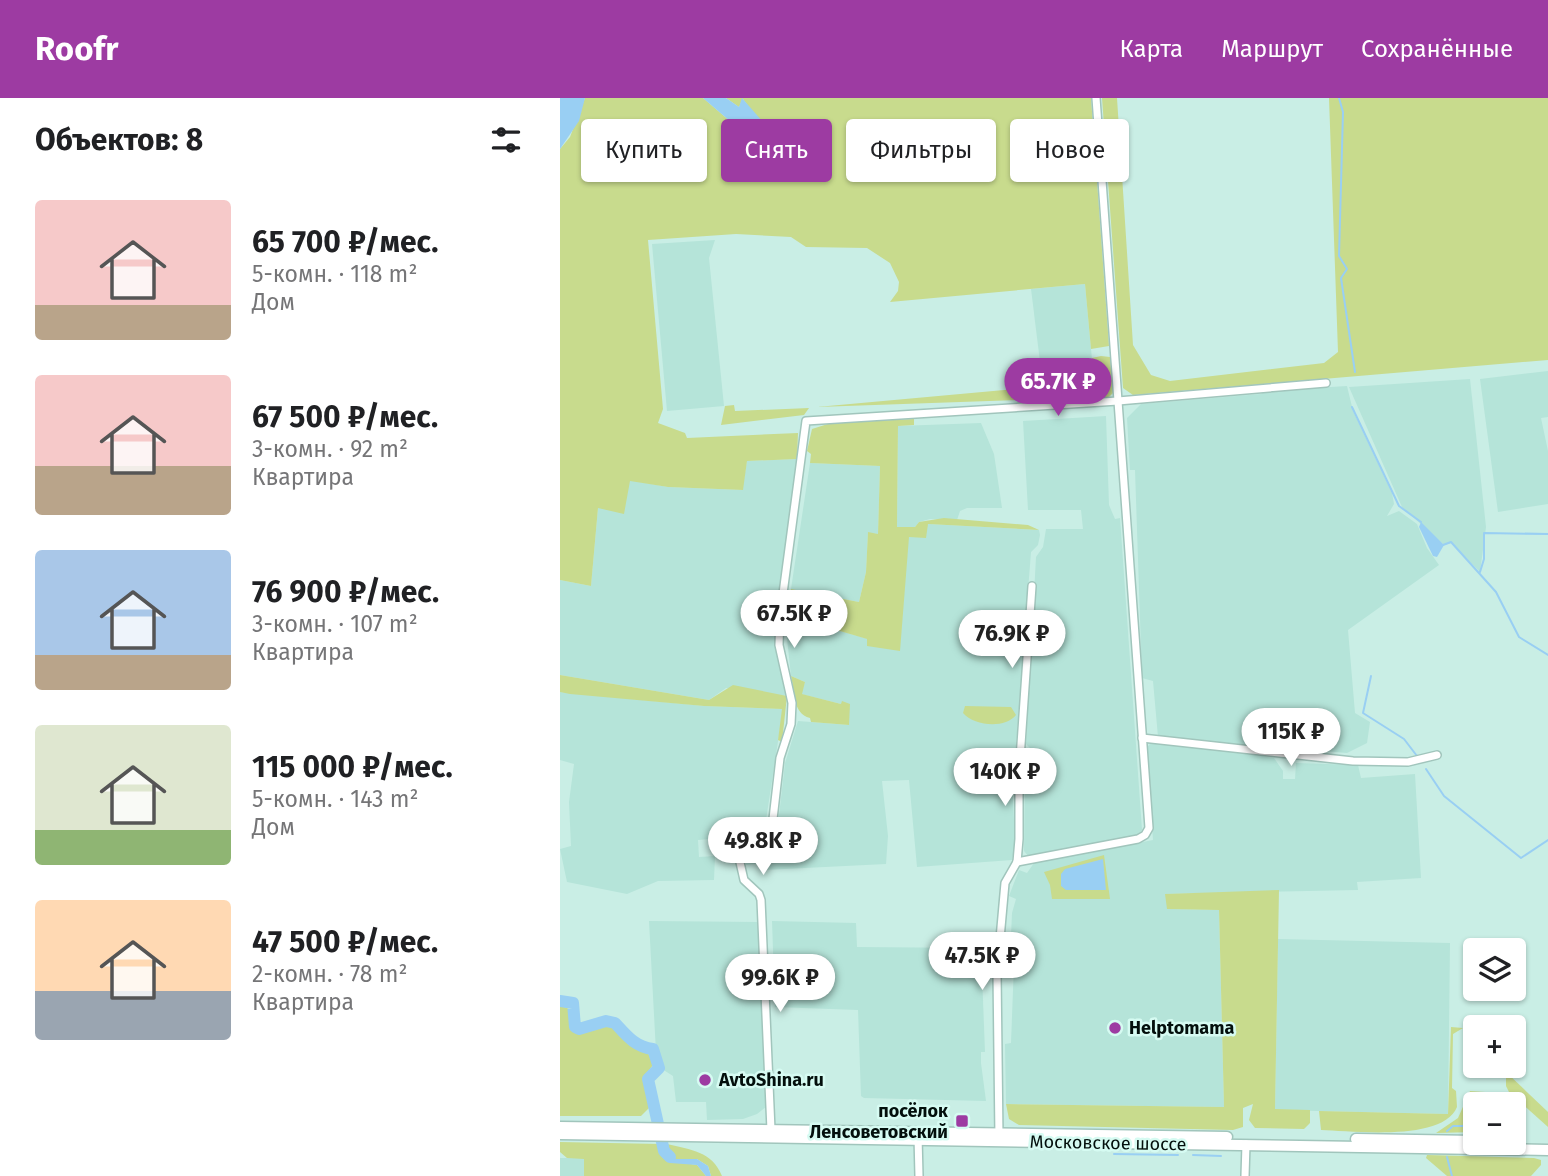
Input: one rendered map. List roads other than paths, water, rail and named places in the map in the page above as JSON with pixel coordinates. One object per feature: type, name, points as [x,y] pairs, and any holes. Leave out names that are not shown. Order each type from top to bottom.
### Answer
[{"type":"highway","points":[[560,1127],[645,1132]]},
{"type":"highway","name":"Московское шоссе","points":[[668,1132],[771,1130],[918,1136]]},
{"type":"highway","name":"Московское шоссе","points":[[668,1132],[1463,1141]]},
{"type":"highway","points":[[560,1134],[668,1132]]},
{"type":"highway","name":"Московское шоссе","points":[[999,1137],[1548,1150]]},
{"type":"highway","points":[[1526,1142],[1548,1142]]},
{"type":"street","points":[[1017,862],[1145,835],[1149,828],[1096,98]]},
{"type":"street","points":[[771,1130],[761,900],[759,894],[744,880],[739,858],[745,846],[773,819],[780,758],[791,724],[792,703],[779,645],[780,616],[806,421],[1118,401],[1326,383]]},
{"type":"street","points":[[999,1137],[997,972],[1005,883],[1017,862],[1019,773],[1032,586]]},
{"type":"street","points":[[1142,738],[1353,761],[1408,762],[1437,755]]},
{"type":"street","points":[[918,1136],[919,1176]]},
{"type":"street","points":[[1245,1176],[1246,1144]]},
{"type":"water","points":[[560,98],[585,98],[579,121],[560,149]]},
{"type":"water","points":[[703,98],[726,98],[739,107],[742,98],[760,119],[728,119]]},
{"type":"water","points":[[1421,522],[1444,545],[1437,557],[1433,556],[1419,527]]},
{"type":"water","points":[[1103,859],[1106,890],[1066,890],[1061,886],[1061,874],[1065,869]]},
{"type":"water","points":[[660,1144],[667,1144],[667,1150],[674,1159],[697,1159],[708,1166],[711,1176],[706,1176],[697,1165],[670,1163]]},
{"type":"waterway","points":[[1339,98],[1343,112],[1339,256],[1347,269],[1341,278],[1355,372]]},
{"type":"waterway","points":[[1352,407],[1399,506],[1421,522]]},
{"type":"waterway","points":[[1480,572],[1484,559],[1484,533],[1548,534]]},
{"type":"waterway","points":[[1443,545],[1451,542],[1496,592],[1519,637],[1548,655]]},
{"type":"waterway","points":[[1371,676],[1363,713],[1404,739],[1417,756]]},
{"type":"waterway","points":[[1426,769],[1444,796],[1521,858],[1548,840]]},
{"type":"waterway","points":[[560,1001],[573,1003],[575,1027],[579,1029],[606,1021],[615,1023],[636,1043],[653,1049],[659,1068],[648,1079],[664,1151],[670,1157]]},
{"type":"waterway","points":[[1447,1131],[1453,1126],[1463,1126]]},
{"type":"waterway","points":[[1114,1154],[1178,1155]]},
{"type":"waterway","points":[[1193,1155],[1221,1156]]},
{"type":"waterway","points":[[1447,1157],[1452,1176]]},
{"type":"place","name":"Helptomama","points":[[1115,1028]]},
{"type":"place","name":"AvtoShina.ru","points":[[705,1080]]},
{"type":"place","name":"посёлок Ленсоветовский","points":[[962,1121]]}]
